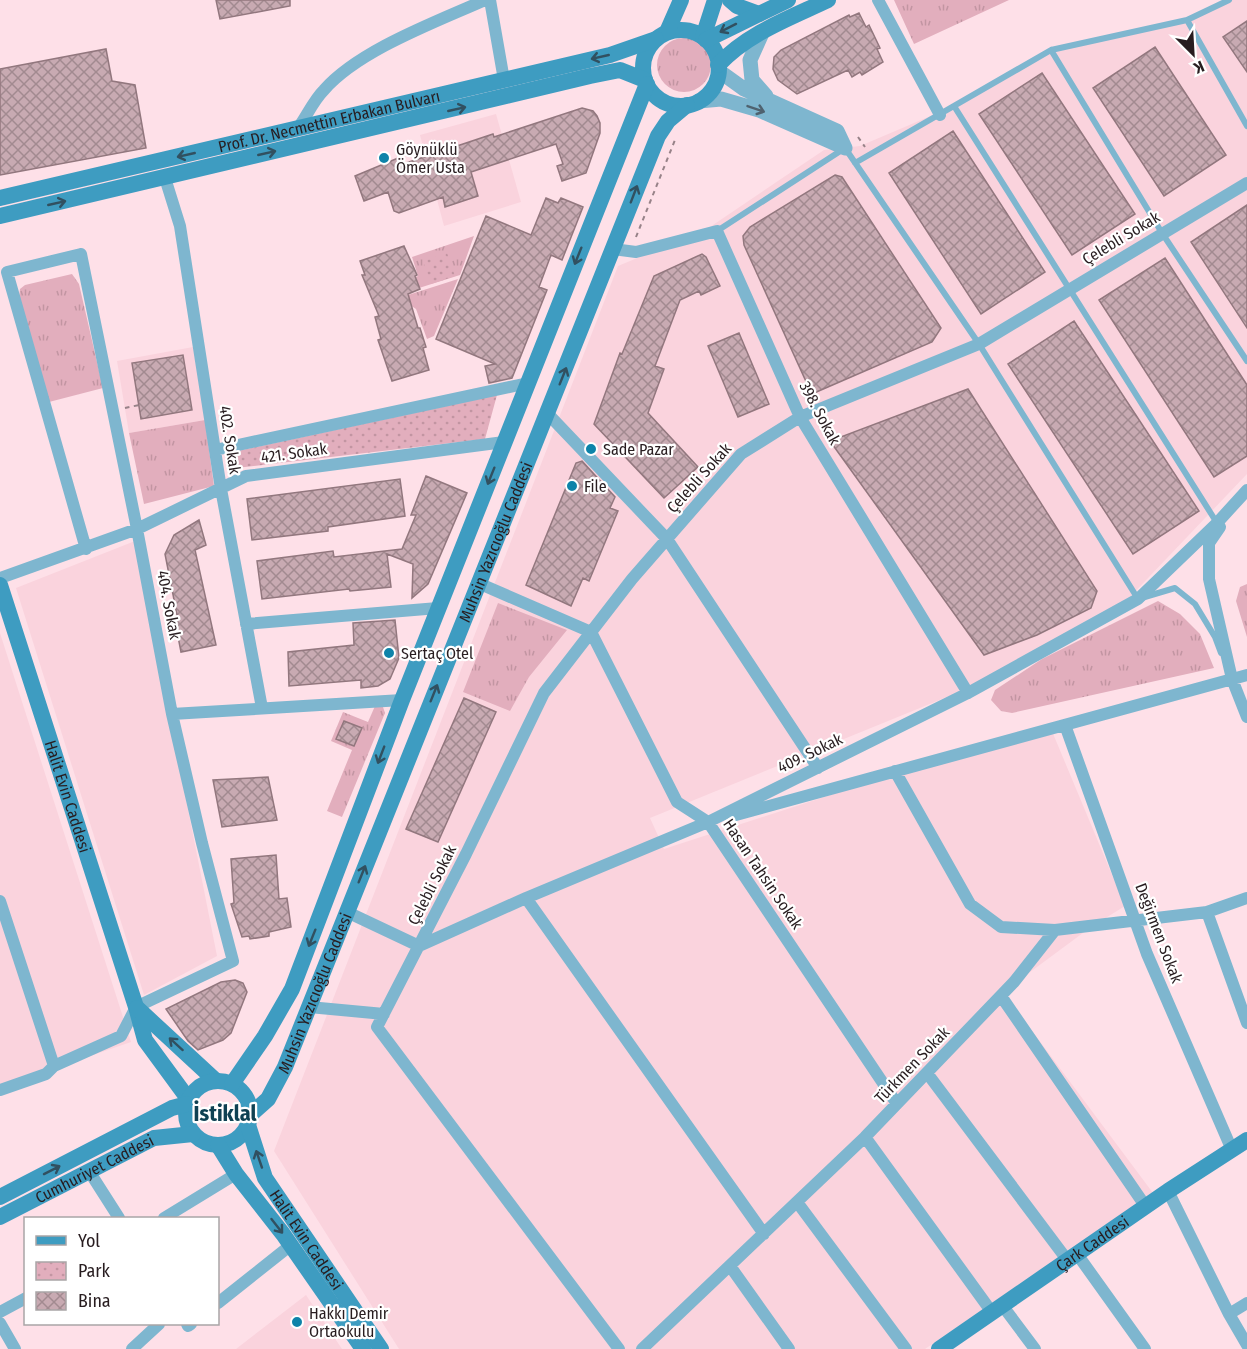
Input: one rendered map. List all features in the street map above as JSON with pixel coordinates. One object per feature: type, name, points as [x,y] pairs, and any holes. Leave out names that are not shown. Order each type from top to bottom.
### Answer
[{"type":"main road","points":[[661,36],[680,30],[692,32],[712,46],[718,58],[719,68],[716,83],[709,94],[693,103],[675,105],[663,102],[653,94],[643,72],[648,49],[661,36],[681,0]]},
{"type":"main road","points":[[705,39],[714,0]]},
{"type":"main road","points":[[730,0],[738,6],[759,14]]},
{"type":"main road","points":[[705,39],[788,0]]},
{"type":"main road","points":[[719,68],[730,52],[763,31],[828,0]]},
{"type":"main road","name":"Prof. Dr. Necmettin Erbakan Bulvarı","points":[[0,198],[610,55],[661,36]]},
{"type":"main road","name":"Prof. Dr. Necmettin Erbakan Bulvarı","points":[[0,216],[590,76],[620,70],[646,82]]},
{"type":"main road","points":[[590,76],[617,74],[628,78],[638,97],[635,113]]},
{"type":"main road","name":"Muhsin Yazıcıoğlu Caddesi","points":[[224,1083],[265,1036],[292,989],[402,700],[646,82]]},
{"type":"main road","name":"Muhsin Yazıcıoğlu Caddesi","points":[[249,1120],[277,1085],[658,136],[668,121],[693,103]]},
{"type":"main road","name":"Halit Evin Caddesi","points":[[0,585],[145,1040],[188,1102]]},
{"type":"main road","name":"Halit Evin Caddesi","points":[[136,1007],[224,1083]]},
{"type":"main road","points":[[224,1083],[245,1097],[249,1120],[239,1137],[233,1142],[218,1145],[204,1142],[193,1134],[186,1120],[188,1102],[200,1087],[224,1083]]},
{"type":"main road","name":"Cumhuriyet Caddesi","points":[[0,1197],[172,1108],[188,1102]]},
{"type":"main road","name":"Halit Evin Caddesi","points":[[249,1120],[265,1178],[381,1349]]},
{"type":"main road","name":"Cumhuriyet Caddesi","points":[[0,1217],[154,1138],[193,1134]]},
{"type":"main road","name":"Çark Caddesi","points":[[939,1349],[1168,1191],[1247,1140]]},
{"type":"main road","name":"Halit Evin Caddesi","points":[[218,1145],[236,1174],[291,1245],[363,1349]]},
{"type":"street","points":[[297,128],[323,90],[358,60],[423,27],[485,0]]},
{"type":"street","points":[[490,0],[504,80]]},
{"type":"street","points":[[878,0],[940,116]]},
{"type":"street","points":[[763,31],[750,60],[752,80],[768,98]]},
{"type":"street","points":[[719,68],[728,79],[744,88],[837,131],[845,148]]},
{"type":"street","points":[[693,103],[721,99],[759,110],[845,148]]},
{"type":"street","name":"402. Sokak","points":[[165,178],[180,226],[221,489],[262,708]]},
{"type":"street","name":"Çelebli Sokak","points":[[384,1014],[466,854],[544,693],[667,539],[741,454],[800,417],[979,344],[1247,183]]},
{"type":"street","points":[[613,249],[636,252],[717,231]]},
{"type":"street","name":"398. Sokak","points":[[717,231],[800,417],[968,693]]},
{"type":"street","name":"404. Sokak","points":[[86,549],[7,272],[81,254],[138,529],[172,714],[201,843],[233,961],[136,1007]]},
{"type":"street","name":"421. Sokak","points":[[215,450],[528,383]]},
{"type":"street","points":[[548,414],[667,539],[818,768]]},
{"type":"street","name":"421. Sokak","points":[[0,578],[138,529],[246,476],[504,442]]},
{"type":"street","points":[[1245,497],[1209,543],[1209,579],[1232,679],[1247,717]]},
{"type":"street","name":"409. Sokak","points":[[419,946],[526,898],[708,822],[968,693],[1138,599],[1245,497]]},
{"type":"street","points":[[478,583],[591,632]]},
{"type":"street","points":[[246,624],[438,608]]},
{"type":"street","name":"Hasan Tahsin Sokak","points":[[591,632],[677,802],[708,822],[897,1104]]},
{"type":"street","points":[[708,822],[1247,675]]},
{"type":"street","points":[[172,714],[402,700]]},
{"type":"street","name":"Değirmen Sokak","points":[[1065,725],[1147,954],[1232,1150]]},
{"type":"street","points":[[895,771],[970,904],[1001,927],[1055,930],[1135,921],[1207,912],[1247,898]]},
{"type":"street","points":[[526,898],[764,1234]]},
{"type":"street","points":[[0,901],[54,1066]]},
{"type":"street","points":[[347,912],[419,946]]},
{"type":"street","points":[[1207,912],[1247,1023]]},
{"type":"street","name":"Türkmen Sokak","points":[[642,1349],[865,1137],[1014,982],[1055,930]]},
{"type":"street","points":[[1001,996],[1146,1207]]},
{"type":"street","points":[[0,1090],[46,1074],[54,1066],[121,1036],[136,1007]]},
{"type":"street","points":[[309,1007],[384,1014],[377,1028],[619,1349]]},
{"type":"street","points":[[927,1073],[1145,1349]]},
{"type":"street","points":[[865,1137],[997,1308],[1035,1349]]},
{"type":"street","points":[[89,1171],[118,1217]]},
{"type":"street","points":[[166,1217],[236,1174]]},
{"type":"street","points":[[1168,1191],[1229,1314],[1247,1345]]},
{"type":"street","points":[[797,1202],[906,1349]]},
{"type":"street","points":[[219,1302],[291,1245]]},
{"type":"street","points":[[730,1266],[789,1349]]},
{"type":"street","points":[[0,1312],[24,1299]]},
{"type":"street","points":[[1229,1314],[1247,1303]]},
{"type":"street","points":[[0,1323],[15,1349]]},
{"type":"street","points":[[132,1349],[157,1325]]},
{"type":"lane","points":[[855,163],[1051,50],[1187,20],[1229,0]]},
{"type":"lane","points":[[1187,20],[1247,126]]},
{"type":"lane","points":[[1051,50],[1162,233],[1247,361]]},
{"type":"lane","points":[[954,106],[1217,523]]},
{"type":"lane","points":[[717,231],[845,148],[979,344],[1138,599],[1175,588],[1195,604],[1215,637],[1232,679]]},
{"type":"path","points":[[855,135],[871,154]]},
{"type":"path","points":[[631,251],[675,141]]},
{"type":"path","points":[[125,408],[139,405]]},
{"type":"shaded area","points":[[1229,0],[1247,0],[1247,474],[1109,619],[969,688],[650,818],[664,849],[1049,724],[1125,906],[1091,927],[1003,992],[1153,1193],[925,1349],[399,1349],[274,1151],[618,266],[707,229],[824,150],[860,146],[954,106],[1051,50],[1187,20]]},
{"type":"shaded area","points":[[496,114],[521,202],[444,226],[420,135]]},
{"type":"shaded area","points":[[193,347],[205,420],[129,433],[117,361]]},
{"type":"shaded area","points":[[135,541],[217,956],[144,995],[16,588]]},
{"type":"shaded area","points":[[0,633],[131,1042],[0,1087]]},
{"type":"shaded area","name":"Hakkı Demir Ortaokulu","points":[[306,1295],[342,1349],[236,1349]]},
{"type":"green space","points":[[894,0],[1009,0],[914,44]]},
{"type":"green space","points":[[684,38],[694,40],[703,46],[709,55],[711,65],[709,75],[703,84],[694,90],[684,92],[674,90],[665,84],[659,75],[657,65],[659,55],[665,46],[674,40]]},
{"type":"green space","points":[[474,236],[460,275],[419,288],[412,257]]},
{"type":"green space","points":[[447,253],[455,276],[431,284],[423,261]]},
{"type":"green space","points":[[72,274],[79,284],[103,388],[49,402],[19,298],[20,289],[25,285]]},
{"type":"green space","points":[[458,279],[434,336],[427,339],[416,309],[410,305],[405,296]]},
{"type":"green space","points":[[497,395],[485,439],[236,468],[233,452]]},
{"type":"green space","points":[[205,420],[214,486],[144,504],[129,433]]},
{"type":"green space","points":[[1247,584],[1247,637],[1236,601],[1240,587]]},
{"type":"green space","points":[[1158,601],[1180,614],[1200,634],[1214,668],[1012,713],[1001,711],[991,700],[995,690],[1042,659]]},
{"type":"green space","points":[[498,603],[567,630],[529,677],[510,711],[463,692]]},
{"type":"green space","points":[[375,706],[383,707],[385,713],[342,817],[327,811],[352,750],[331,741],[343,712],[368,722]]},
{"type":"building","points":[[216,0],[290,0],[290,6],[220,19]]},
{"type":"building","points":[[859,13],[866,27],[869,25],[880,48],[877,49],[883,62],[862,75],[860,72],[852,77],[848,70],[797,94],[778,80],[773,69],[774,57],[781,50],[849,15],[850,17]]},
{"type":"building","points":[[1247,21],[1247,72],[1223,37]]},
{"type":"building","points":[[1155,47],[1226,155],[1164,196],[1093,88]]},
{"type":"building","points":[[106,49],[112,81],[135,85],[146,148],[0,175],[0,69]]},
{"type":"building","points":[[1042,73],[1135,214],[1072,255],[979,114]]},
{"type":"building","points":[[582,108],[593,111],[600,123],[600,133],[586,173],[562,181],[557,166],[563,164],[556,144],[471,172],[478,196],[445,207],[443,197],[399,213],[394,211],[388,192],[364,201],[355,176],[398,158],[400,165]]},
{"type":"building","points":[[953,131],[1045,272],[981,314],[889,173]]},
{"type":"building","points":[[835,175],[842,177],[941,328],[932,342],[814,393],[809,388],[744,245],[743,236],[750,227]]},
{"type":"building","points":[[546,198],[558,203],[561,198],[583,207],[562,260],[551,255],[539,287],[547,290],[512,378],[489,383],[485,366],[495,364],[436,339],[486,216],[531,235]]},
{"type":"building","points":[[1247,205],[1247,328],[1191,242]]},
{"type":"building","points":[[404,246],[417,275],[415,276],[420,289],[408,294],[426,347],[423,348],[429,370],[392,381],[378,340],[381,339],[375,317],[379,316],[362,275],[365,275],[360,261]]},
{"type":"building","points":[[702,254],[706,257],[720,286],[701,295],[699,291],[680,300],[655,366],[664,369],[648,413],[698,467],[664,498],[594,424],[620,353],[622,354],[654,276]]},
{"type":"building","points":[[1165,258],[1247,385],[1247,456],[1214,477],[1099,300]]},
{"type":"building","points":[[1074,321],[1199,511],[1133,554],[1008,364]]},
{"type":"building","points":[[739,333],[769,404],[738,417],[708,346]]},
{"type":"building","points":[[183,355],[192,410],[141,419],[132,363]]},
{"type":"building","points":[[968,389],[1097,591],[1091,608],[1037,635],[984,655],[830,441]]},
{"type":"building","points":[[582,461],[615,497],[610,508],[618,511],[589,581],[583,578],[571,606],[526,585],[576,463]]},
{"type":"building","points":[[426,476],[467,493],[428,584],[412,598],[413,564],[387,554],[391,587],[350,591],[349,589],[262,599],[257,561],[333,551],[334,557],[402,549],[416,515],[411,515]]},
{"type":"building","points":[[400,479],[405,516],[328,527],[328,531],[252,540],[247,499]]},
{"type":"building","points":[[199,520],[206,545],[195,550],[216,645],[181,652],[175,621],[178,620],[165,554],[174,535]]},
{"type":"building","points":[[395,620],[399,658],[390,679],[378,686],[361,688],[361,680],[289,686],[288,652],[354,645],[353,623]]},
{"type":"building","points":[[464,698],[496,712],[438,842],[406,829]]},
{"type":"building","points":[[344,721],[362,728],[354,746],[336,739]]},
{"type":"building","points":[[268,777],[277,820],[222,827],[213,780]]},
{"type":"building","points":[[276,855],[279,899],[287,898],[291,927],[269,932],[269,936],[250,939],[249,936],[242,937],[231,904],[234,903],[231,859]]},
{"type":"building","points":[[235,980],[243,983],[247,992],[231,1033],[223,1040],[198,1050],[188,1041],[166,1009],[221,982]]},
{"type":"place","name":"Göynüklü Ömer Usta","points":[[384,158]]},
{"type":"place","name":"Sade Pazar","points":[[591,449]]},
{"type":"place","name":"File","points":[[572,486]]},
{"type":"place","name":"Sertaç Otel","points":[[389,653]]},
{"type":"place","name":"Hakkı Demir Ortaokulu","points":[[297,1322]]},
{"type":"district","name":"İstiklal","points":[[225,1113]]}]
